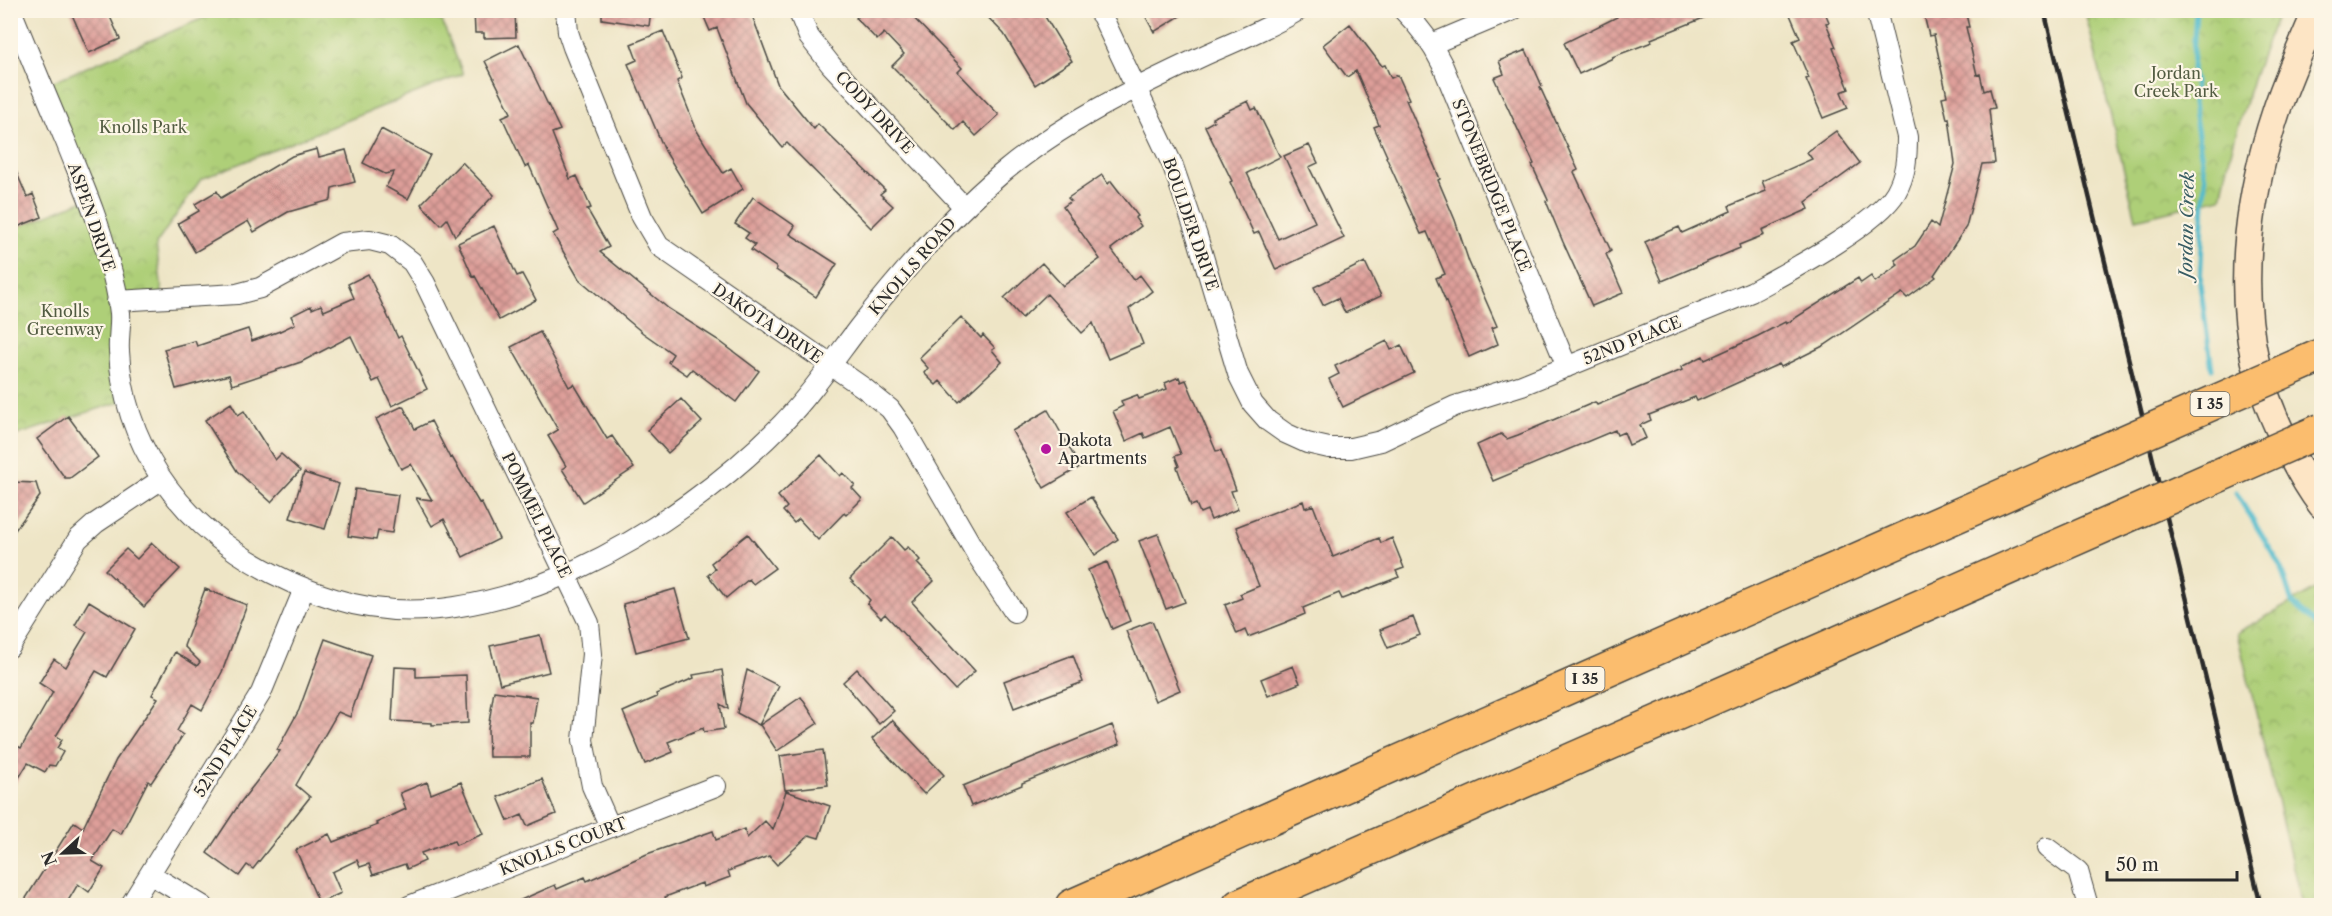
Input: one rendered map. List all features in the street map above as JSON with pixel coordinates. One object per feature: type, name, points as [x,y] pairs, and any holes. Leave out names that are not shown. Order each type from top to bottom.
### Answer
[{"type":"highway","name":"I 35","points":[[1072,906],[2322,356]]},
{"type":"highway","points":[[1239,906],[2322,430]]},
{"type":"main road","points":[[2317,10],[2276,112],[2263,158],[2253,208],[2246,285],[2248,320],[2255,361],[2270,410],[2295,464],[2322,504]]},
{"type":"street","name":"ASPEN DRIVE","points":[[11,10],[89,198],[109,259],[120,314],[119,351],[126,400],[143,447],[162,479],[186,508],[230,549],[256,566],[304,589],[368,608],[442,609],[505,597],[565,573]]},
{"type":"street","name":"DAKOTA DRIVE","points":[[566,10],[568,32],[577,57],[642,217],[659,246],[890,409],[903,427],[977,555],[1014,612]]},
{"type":"street","name":"CODY DRIVE","points":[[798,10],[809,36],[831,66],[964,207]]},
{"type":"street","name":"BOULDER DRIVE","points":[[1097,10],[1102,16],[1173,166],[1197,236],[1238,374],[1253,404],[1268,421],[1285,433]]},
{"type":"street","name":"KNOLLS ROAD","points":[[565,573],[620,548],[678,512],[720,480],[783,423],[831,366],[860,326],[948,222],[1029,151],[1066,126],[1136,87],[1299,10]]},
{"type":"street","name":"STONEBRIDGE PLACE","points":[[1403,10],[1432,44],[1566,367]]},
{"type":"street","points":[[1432,44],[1513,10]]},
{"type":"street","name":"52ND PLACE","points":[[1285,433],[1307,443],[1329,448],[1365,446],[1381,441],[1455,406],[1522,385],[1751,292],[1786,273],[1869,220],[1895,193],[1903,176],[1907,156],[1905,130],[1876,10]]},
{"type":"street","name":"POMMEL PLACE","points":[[117,301],[237,294],[260,288],[342,243],[372,241],[390,245],[412,261],[425,283],[589,623],[592,654],[583,740],[592,786],[610,827]]},
{"type":"street","points":[[10,647],[78,539],[96,523],[162,479]]},
{"type":"street","name":"52ND PLACE","points":[[130,906],[261,693],[304,589]]},
{"type":"street","name":"KNOLLS COURT","points":[[410,906],[716,786]]},
{"type":"street","points":[[2047,848],[2078,871],[2088,906]]},
{"type":"street","points":[[150,874],[203,906]]},
{"type":"green space","name":"Knolls Park","points":[[220,11],[438,11],[463,74],[201,179],[156,244],[163,298],[118,302],[126,400],[11,437],[11,230],[89,198],[42,86]]},
{"type":"green space","name":"Jordan Creek Park","points":[[2085,11],[2279,11],[2245,103],[2221,198],[2136,219]]},
{"type":"green space","points":[[2321,586],[2321,905],[2302,905],[2237,633]]},
{"type":"building","points":[[70,10],[107,10],[120,39],[89,53]]},
{"type":"building","points":[[474,10],[515,10],[516,37],[484,38],[484,33],[475,33]]},
{"type":"building","points":[[602,10],[651,10],[649,26],[602,19]]},
{"type":"building","points":[[701,10],[750,10],[778,85],[814,129],[818,124],[885,190],[880,194],[893,206],[871,228],[787,143],[782,147],[746,103],[717,28],[710,31]]},
{"type":"building","points":[[863,10],[906,10],[962,68],[958,72],[999,115],[976,136],[963,122],[955,130],[892,66],[904,54],[884,33],[877,40],[856,18]]},
{"type":"building","points":[[981,10],[1041,10],[1072,61],[1035,85],[1004,34]]},
{"type":"building","points":[[1142,10],[1190,10],[1154,32]]},
{"type":"building","points":[[1630,10],[1721,11],[1651,39],[1652,42],[1612,57],[1579,74],[1564,43]]},
{"type":"building","points":[[1788,10],[1824,10],[1829,22],[1826,23],[1836,47],[1833,48],[1849,89],[1841,92],[1848,108],[1823,118],[1793,41],[1800,38]]},
{"type":"building","points":[[1933,10],[1965,10],[1969,27],[1966,27],[1977,75],[1980,74],[1984,91],[1990,89],[1995,108],[1989,109],[1995,163],[1982,164],[1966,227],[1934,275],[1936,277],[1907,298],[1902,293],[1825,345],[1781,367],[1779,364],[1697,401],[1695,397],[1649,415],[1651,420],[1640,425],[1646,438],[1629,445],[1624,432],[1617,435],[1615,430],[1493,481],[1477,445],[1501,434],[1507,439],[1595,402],[1597,405],[1682,370],[1681,367],[1703,356],[1705,360],[1785,322],[1786,324],[1858,278],[1861,283],[1871,276],[1875,282],[1898,265],[1895,260],[1915,246],[1931,222],[1938,228],[1955,164],[1949,118],[1947,119],[1942,97],[1947,96],[1934,35],[1929,36],[1924,15],[1933,13]]},
{"type":"building","points":[[1350,24],[1382,66],[1385,65],[1391,78],[1398,75],[1409,99],[1406,100],[1440,179],[1438,180],[1469,262],[1497,326],[1492,328],[1498,344],[1469,357],[1436,278],[1445,274],[1427,232],[1421,234],[1386,157],[1374,127],[1379,125],[1356,71],[1347,77],[1323,45]]},
{"type":"building","points":[[663,31],[682,78],[677,81],[697,131],[723,173],[731,168],[743,189],[703,214],[665,151],[628,64],[637,60],[631,44]]},
{"type":"building","points":[[519,44],[560,130],[552,133],[570,179],[577,176],[591,208],[587,209],[609,247],[600,252],[669,309],[718,340],[759,371],[736,402],[692,369],[687,375],[668,362],[673,354],[643,333],[579,279],[553,234],[558,231],[529,165],[525,167],[502,117],[511,113],[485,61]]},
{"type":"building","points":[[1526,50],[1542,86],[1540,87],[1578,170],[1574,172],[1611,251],[1606,254],[1623,293],[1592,306],[1546,201],[1548,200],[1532,165],[1534,164],[1494,78],[1504,74],[1499,61]]},
{"type":"building","points":[[1248,101],[1252,110],[1256,108],[1280,157],[1247,173],[1278,239],[1315,222],[1284,156],[1309,145],[1318,163],[1309,167],[1344,238],[1276,270],[1259,232],[1254,234],[1230,182],[1232,181],[1205,126],[1214,121],[1212,118]]},
{"type":"building","points":[[381,129],[430,155],[408,199],[386,187],[394,172],[385,174],[363,163]]},
{"type":"building","points":[[1836,131],[1860,163],[1806,202],[1809,209],[1762,230],[1764,235],[1739,245],[1740,248],[1662,281],[1645,242],[1679,227],[1682,233],[1731,211],[1729,206],[1766,191],[1762,181],[1812,159],[1807,152]]},
{"type":"building","points":[[317,149],[319,157],[346,150],[355,182],[332,188],[331,200],[288,212],[254,232],[248,221],[195,252],[178,223],[199,211],[195,204],[217,191],[221,198],[292,156]]},
{"type":"building","points":[[10,157],[27,197],[33,194],[42,217],[10,230]]},
{"type":"building","points":[[462,162],[494,195],[455,236],[447,219],[441,225],[421,204]]},
{"type":"building","points":[[1102,175],[1108,184],[1111,181],[1138,216],[1135,218],[1141,226],[1111,249],[1134,280],[1140,275],[1152,291],[1129,309],[1143,344],[1108,359],[1093,323],[1082,333],[1047,294],[1022,318],[1004,298],[1042,263],[1063,286],[1100,259],[1063,207],[1071,201],[1068,198]]},
{"type":"building","points":[[753,197],[795,226],[790,234],[837,264],[816,297],[751,250],[755,245],[745,238],[749,233],[735,224]]},
{"type":"building","points":[[494,226],[517,276],[522,274],[536,300],[499,320],[475,276],[473,277],[458,243]]},
{"type":"building","points":[[1365,262],[1381,296],[1345,313],[1338,298],[1323,305],[1314,287]]},
{"type":"building","points":[[368,274],[398,338],[401,336],[427,389],[392,406],[379,379],[373,382],[351,336],[301,362],[232,385],[229,375],[176,389],[164,349],[195,341],[197,346],[248,329],[252,341],[280,331],[295,324],[291,316],[311,306],[312,309],[321,305],[324,311],[354,298],[348,284]]},
{"type":"building","points":[[961,317],[981,338],[983,335],[995,348],[992,350],[1002,362],[959,402],[940,381],[936,385],[924,373],[928,368],[919,358]]},
{"type":"building","points":[[540,332],[569,387],[574,384],[607,439],[612,436],[634,468],[583,502],[562,469],[566,466],[548,436],[558,430],[511,347]]},
{"type":"building","points":[[1387,341],[1391,350],[1401,345],[1414,373],[1343,407],[1329,379],[1339,374],[1335,366]]},
{"type":"building","points":[[1179,377],[1181,382],[1186,380],[1216,451],[1221,450],[1236,490],[1231,491],[1238,509],[1211,520],[1207,510],[1200,513],[1196,504],[1191,506],[1177,467],[1179,466],[1175,456],[1181,454],[1170,427],[1145,438],[1143,433],[1126,441],[1113,411],[1123,406],[1121,401],[1137,395],[1139,399],[1167,389],[1165,383]]},
{"type":"building","points":[[681,399],[702,422],[668,453],[647,430]]},
{"type":"building","points":[[231,403],[238,415],[244,411],[275,460],[281,454],[300,471],[271,502],[237,471],[205,420]]},
{"type":"building","points":[[403,406],[415,429],[431,421],[450,458],[452,457],[479,503],[481,502],[499,539],[463,557],[444,519],[432,526],[416,498],[432,500],[411,464],[401,469],[376,419]]},
{"type":"building","name":"Dakota Apartments","points":[[1048,410],[1080,467],[1044,488],[1012,431]]},
{"type":"building","points":[[68,416],[98,457],[70,478],[65,478],[37,439]]},
{"type":"building","points":[[821,455],[840,476],[843,473],[855,485],[852,488],[862,499],[846,515],[844,513],[818,540],[799,519],[794,523],[783,511],[787,507],[778,496]]},
{"type":"building","points":[[304,473],[339,484],[325,529],[290,518]]},
{"type":"building","points":[[10,482],[36,483],[40,496],[10,537]]},
{"type":"building","points":[[355,489],[398,495],[392,533],[378,531],[376,540],[348,536]]},
{"type":"building","points":[[1091,497],[1118,539],[1095,555],[1067,512]]},
{"type":"building","points":[[1303,501],[1305,508],[1313,505],[1333,557],[1379,538],[1381,543],[1392,538],[1404,568],[1396,571],[1399,577],[1342,599],[1339,593],[1303,608],[1305,614],[1284,623],[1248,637],[1245,630],[1237,634],[1225,605],[1242,598],[1240,594],[1259,586],[1236,527]]},
{"type":"building","points":[[748,534],[775,568],[753,584],[749,579],[726,598],[708,575],[715,569],[711,563]]},
{"type":"building","points":[[1158,534],[1185,602],[1166,609],[1139,541]]},
{"type":"building","points":[[892,537],[904,550],[908,547],[920,560],[917,563],[934,581],[912,602],[975,671],[955,690],[885,614],[881,618],[867,604],[870,600],[850,579]]},
{"type":"building","points":[[152,543],[180,569],[144,607],[105,570],[126,549],[137,559]]},
{"type":"building","points":[[1107,562],[1130,621],[1112,629],[1088,570]]},
{"type":"building","points":[[205,589],[247,605],[222,672],[202,710],[192,704],[177,731],[183,735],[151,783],[148,781],[121,834],[112,829],[92,861],[104,868],[89,892],[78,884],[65,906],[21,906],[74,822],[83,828],[116,760],[158,698],[152,695],[175,652],[197,666],[200,662],[184,646]]},
{"type":"building","points":[[675,589],[689,638],[636,652],[623,604]]},
{"type":"building","points":[[89,601],[135,629],[107,677],[96,671],[56,736],[62,740],[57,748],[63,752],[55,766],[49,765],[45,772],[28,763],[10,792],[10,742],[21,748],[53,692],[39,683],[54,659],[66,667],[87,632],[75,625]]},
{"type":"building","points":[[1413,617],[1420,635],[1388,648],[1380,630]]},
{"type":"building","points":[[1152,621],[1180,690],[1155,701],[1126,631]]},
{"type":"building","points":[[540,635],[549,672],[500,684],[490,646]]},
{"type":"building","points":[[325,639],[371,655],[350,717],[338,712],[296,785],[310,797],[253,869],[247,865],[239,876],[207,853],[240,803],[280,751],[277,750],[299,710]]},
{"type":"building","points":[[1073,655],[1083,682],[1014,708],[1004,681]]},
{"type":"building","points":[[1293,666],[1300,683],[1268,696],[1261,679]]},
{"type":"building","points":[[395,667],[416,668],[416,677],[466,675],[468,723],[432,725],[432,723],[392,721]]},
{"type":"building","points":[[857,669],[894,711],[879,724],[843,682]]},
{"type":"building","points":[[722,670],[728,709],[720,704],[724,729],[704,732],[703,728],[668,742],[673,752],[645,764],[623,712],[657,697],[656,694],[694,678],[693,675]]},
{"type":"building","points":[[747,670],[779,686],[759,725],[737,713]]},
{"type":"building","points":[[494,691],[537,697],[533,723],[530,723],[530,757],[489,757],[488,729]]},
{"type":"building","points":[[801,697],[818,723],[777,751],[760,725]]},
{"type":"building","points":[[892,720],[944,775],[924,794],[872,739]]},
{"type":"building","points":[[1112,725],[1120,744],[971,806],[963,786]]},
{"type":"building","points":[[823,750],[828,785],[785,790],[780,756]]},
{"type":"building","points":[[542,779],[556,814],[527,826],[522,815],[508,821],[498,797]]},
{"type":"building","points":[[427,782],[431,794],[461,782],[483,834],[456,845],[454,841],[421,853],[425,861],[407,869],[405,864],[373,875],[369,864],[360,867],[357,860],[332,872],[341,893],[319,903],[296,850],[329,834],[333,842],[378,825],[376,823],[406,809],[400,793]]},
{"type":"building","points":[[786,791],[830,806],[819,838],[809,835],[777,865],[769,856],[728,871],[730,877],[703,887],[702,883],[665,897],[668,906],[507,906],[555,885],[557,889],[585,877],[587,881],[647,854],[713,831],[716,840],[744,829],[747,838],[765,821],[773,830]]},
{"type":"waterway","name":"Jordan Creek","points":[[2196,10],[2192,69],[2195,82],[2193,104],[2205,179],[2200,284],[2212,369]]},
{"type":"waterway","name":"Jordan Creek","points":[[2236,493],[2280,565],[2292,603],[2322,629]]},
{"type":"railway","points":[[2044,10],[2261,906]]},
{"type":"place","name":"Dakota Apartments","points":[[1046,449]]},
{"type":"park label","name":"Knolls Greenway","points":[[65,320]]}]
